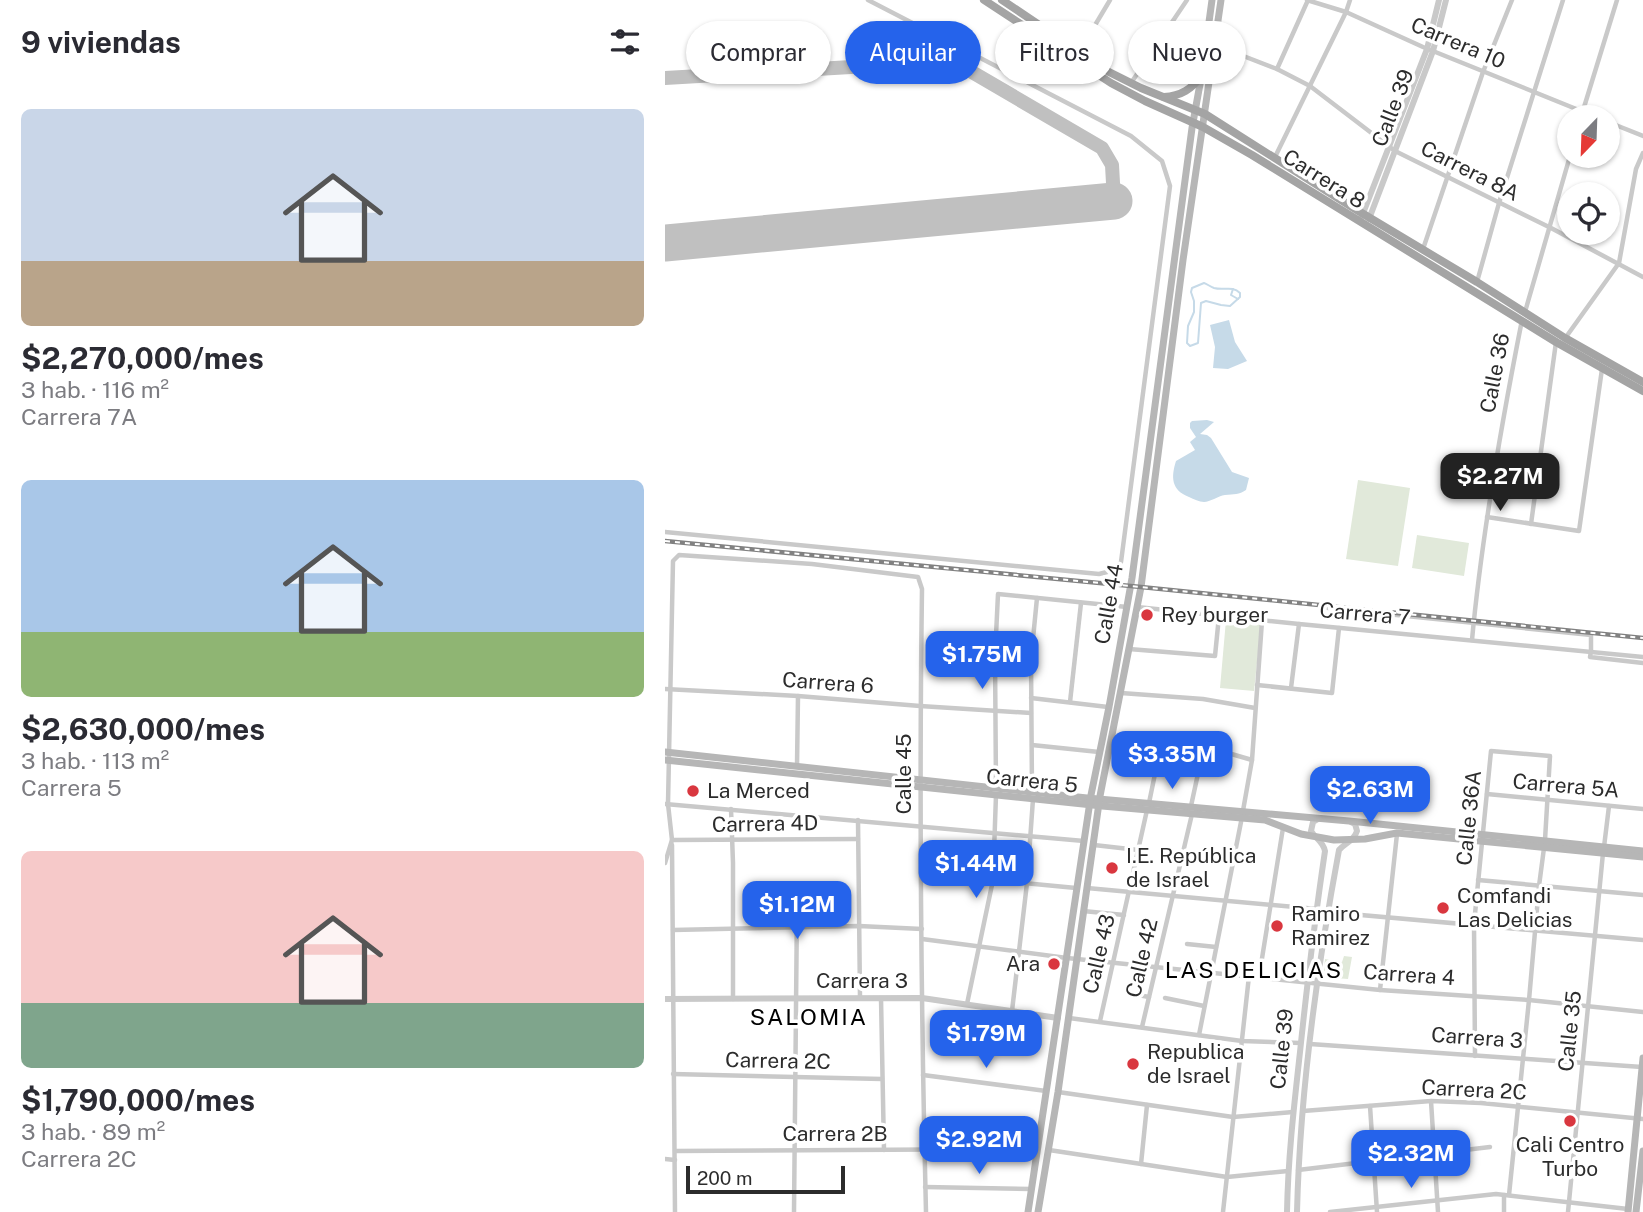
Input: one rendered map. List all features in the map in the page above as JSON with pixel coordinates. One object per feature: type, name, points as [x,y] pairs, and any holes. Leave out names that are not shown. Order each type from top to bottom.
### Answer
[{"type":"main road","name":"Carrera 8","points":[[984,0],[1111,83],[1203,127],[1365,220],[1523,317],[1643,382]]},
{"type":"main road","name":"Carrera 8","points":[[1002,0],[1033,21]]},
{"type":"main road","name":"Calle 44","points":[[1209,21],[1212,0]]},
{"type":"main road","name":"Calle 44","points":[[1218,21],[1221,0]]},
{"type":"main road","name":"Carrera 8","points":[[1131,84],[1205,114],[1365,220],[1477,282],[1556,342],[1643,391]]},
{"type":"main road","points":[[1163,97],[1185,92],[1195,84]]},
{"type":"main road","name":"Calle 44","points":[[1038,1212],[1093,845],[1094,802],[1100,752],[1127,607],[1200,84]]},
{"type":"main road","name":"Calle 44","points":[[1028,1212],[1084,841],[1111,737],[1142,579],[1185,247],[1209,84]]},
{"type":"main road","name":"Carrera 5","points":[[667,756],[797,766],[920,783]]},
{"type":"main road","name":"Carrera 5","points":[[667,756],[1094,802],[1243,815],[1322,818],[1483,838],[1604,850],[1643,851]]},
{"type":"main road","name":"Carrera 5","points":[[1243,815],[1317,837],[1352,840],[1397,833],[1483,838]]},
{"type":"main road","name":"Carrera 5","points":[[1604,850],[1643,857]]},
{"type":"main road","points":[[1634,1211],[1643,1058]]},
{"type":"main road","points":[[1041,1124],[1052,1125]]},
{"type":"main road","points":[[1634,1211],[1643,1151]]},
{"type":"street","points":[[665,532],[1099,574],[1115,570],[1121,562],[1170,186],[1162,161],[1131,136],[869,0]]},
{"type":"street","points":[[1097,21],[1110,0]]},
{"type":"street","points":[[1174,21],[1187,0]]},
{"type":"street","points":[[1277,69],[1307,0]]},
{"type":"street","name":"Carrera 10","points":[[1307,0],[1346,12],[1561,105]]},
{"type":"street","points":[[1275,159],[1350,0]]},
{"type":"street","name":"Calle 39","points":[[1430,50],[1439,0]]},
{"type":"street","name":"Calle 39","points":[[1365,220],[1430,50],[1446,0]]},
{"type":"street","points":[[1423,250],[1483,72],[1512,0]]},
{"type":"street","points":[[1477,282],[1563,0]]},
{"type":"street","points":[[1585,105],[1617,0]]},
{"type":"street","name":"Carrera 8A","points":[[1246,57],[1310,86],[1392,149],[1643,277]]},
{"type":"street","points":[[1621,127],[1643,136]]},
{"type":"street","points":[[1565,338],[1619,263],[1636,169],[1643,153]]},
{"type":"street","name":"Calle 36","points":[[1472,640],[1499,438],[1523,317],[1567,168]]},
{"type":"street","points":[[1531,524],[1556,342]]},
{"type":"street","points":[[1487,517],[1579,531],[1602,368]]},
{"type":"street","name":"Calle 45","points":[[668,689],[673,561],[679,555],[812,564],[918,577],[922,589],[920,826],[926,1212]]},
{"type":"street","points":[[967,1004],[993,880],[998,594],[1127,607]]},
{"type":"street","points":[[1012,1011],[1027,883],[1033,796],[1031,659],[1037,598]]},
{"type":"street","points":[[1070,702],[1081,603]]},
{"type":"street","name":"Carrera 7","points":[[1137,607],[1643,657]]},
{"type":"street","points":[[1328,608],[1591,635],[1591,651]]},
{"type":"street","points":[[1129,649],[1215,656],[1219,616]]},
{"type":"street","points":[[1199,1035],[1252,760],[1262,621]]},
{"type":"street","points":[[1291,688],[1300,624]]},
{"type":"street","points":[[1257,685],[1332,692],[1339,628]]},
{"type":"street","name":"Carrera 7","points":[[1591,651],[1590,657],[1643,663]]},
{"type":"street","points":[[995,656],[1031,659]]},
{"type":"street","points":[[668,689],[667,804],[672,840],[675,1212]]},
{"type":"street","name":"Carrera 6","points":[[668,689],[1031,713]]},
{"type":"street","points":[[1120,693],[1203,699],[1255,708]]},
{"type":"street","points":[[797,766],[798,696]]},
{"type":"street","points":[[1031,698],[1109,707]]},
{"type":"street","points":[[1111,737],[1204,746],[1252,760]]},
{"type":"street","name":"Calle 43","points":[[1100,1021],[1162,740]]},
{"type":"street","points":[[1032,745],[1100,752]]},
{"type":"street","name":"Calle 42","points":[[1142,1027],[1204,746]]},
{"type":"street","name":"Calle 36A","points":[[1475,1056],[1474,924],[1491,751],[1551,756],[1548,800]]},
{"type":"street","name":"Carrera 5A","points":[[1487,794],[1643,809]]},
{"type":"street","points":[[1504,1212],[1518,1107],[1548,800]]},
{"type":"street","points":[[667,804],[1084,841]]},
{"type":"street","name":"Calle 35","points":[[1568,1212],[1609,806]]},
{"type":"street","points":[[731,810],[733,999]]},
{"type":"street","name":"Calle 39","points":[[1287,1212],[1293,1112],[1325,851],[1323,842],[1311,831],[1311,826],[1322,818]]},
{"type":"street","points":[[857,820],[860,999]]},
{"type":"street","points":[[1349,821],[1355,824],[1357,831],[1352,840]]},
{"type":"street","points":[[1259,977],[1283,828]]},
{"type":"street","points":[[1380,989],[1397,833]]},
{"type":"street","name":"Carrera 4D","points":[[672,840],[858,839]]},
{"type":"street","points":[[665,863],[672,840]]},
{"type":"street","name":"Calle 39","points":[[1297,1212],[1303,1111],[1327,912],[1339,850],[1343,844],[1352,840]]},
{"type":"street","points":[[1093,845],[1138,850]]},
{"type":"street","points":[[921,873],[1077,888]]},
{"type":"street","points":[[1478,880],[1643,895]]},
{"type":"street","points":[[1087,888],[1317,909]]},
{"type":"street","points":[[794,1212],[797,905]]},
{"type":"street","points":[[1083,911],[1124,915]]},
{"type":"street","points":[[1327,912],[1643,940]]},
{"type":"street","points":[[673,929],[859,926],[922,929]]},
{"type":"street","name":"Carrera 4","points":[[922,939],[1076,959],[1643,1012]]},
{"type":"street","points":[[1187,944],[1216,947]]},
{"type":"street","points":[[1223,1212],[1249,976]]},
{"type":"street","points":[[1127,993],[1149,997]]},
{"type":"street","points":[[881,998],[884,1150]]},
{"type":"street","points":[[1165,998],[1205,1006]]},
{"type":"street","name":"Carrera 3","points":[[665,999],[922,999],[1058,1018]]},
{"type":"street","points":[[1069,1018],[1242,1041],[1301,1043]]},
{"type":"street","name":"Carrera 3","points":[[1310,1044],[1642,1067]]},
{"type":"street","name":"Carrera 2C","points":[[673,1074],[882,1079]]},
{"type":"street","points":[[923,1075],[1046,1090]]},
{"type":"street","points":[[1058,1092],[1233,1117],[1293,1112]]},
{"type":"street","points":[[1431,1101],[1438,1212]]},
{"type":"street","name":"Carrera 2C","points":[[1303,1111],[1431,1101],[1481,1103],[1640,1119]]},
{"type":"street","points":[[1141,1164],[1147,1105]]},
{"type":"street","points":[[1370,1106],[1377,1209]]},
{"type":"street","points":[[665,1122],[674,1123]]},
{"type":"street","points":[[1298,1170],[1490,1147]]},
{"type":"street","name":"Carrera 2B","points":[[675,1151],[1037,1149]]},
{"type":"street","points":[[1049,1150],[1227,1177],[1288,1171]]},
{"type":"street","points":[[665,1159],[675,1160]]},
{"type":"street","points":[[925,1187],[1031,1189]]},
{"type":"street","points":[[665,1194],[675,1195]]},
{"type":"street","points":[[1329,1212],[1377,1209],[1496,1194],[1634,1211]]},
{"type":"green space","points":[[1358,480],[1410,488],[1398,566],[1346,559]]},
{"type":"green space","points":[[1417,535],[1469,543],[1464,576],[1412,568]]},
{"type":"green space","points":[[1226,620],[1261,624],[1254,691],[1220,688]]},
{"type":"green space","points":[[1344,956],[1352,957],[1348,979],[1323,977],[1325,959],[1342,962]]},
{"type":"water","points":[[1229,320],[1235,342],[1247,361],[1228,369],[1213,368],[1215,347],[1210,325]]},
{"type":"water","points":[[1207,420],[1214,422],[1200,434],[1211,438],[1232,472],[1249,478],[1243,492],[1204,502],[1179,491],[1173,472],[1176,461],[1195,450],[1190,442],[1196,437],[1190,423]]},
{"type":"waterway","points":[[1204,283],[1214,288],[1234,289],[1240,293],[1240,297],[1230,306],[1206,301],[1201,303],[1198,343],[1190,346],[1187,343],[1188,326],[1194,312],[1191,292],[1192,288],[1204,283]]},
{"type":"waterway","points":[[1233,289],[1231,295],[1238,299]]},
{"type":"taxiway","points":[[665,78],[953,61],[1102,148],[1112,165],[1114,201]]},
{"type":"runway","points":[[665,243],[1114,201]]},
{"type":"railway","points":[[665,541],[1643,638]]},
{"type":"place","name":"Rey burger","points":[[1147,615]]},
{"type":"place","name":"La Merced","points":[[693,791]]},
{"type":"place","name":"I.E. República de Israel","points":[[1112,868]]},
{"type":"place","name":"Comfandi Las Delicias","points":[[1443,908]]},
{"type":"place","name":"Ramiro Ramirez","points":[[1277,926]]},
{"type":"place","name":"Ara","points":[[1054,964]]},
{"type":"place","name":"Republica de Israel","points":[[1133,1064]]},
{"type":"place","name":"Cali Centro Turbo","points":[[1570,1121]]},
{"type":"district","name":"LAS DELICIAS","points":[[1254,970]]},
{"type":"district","name":"SALOMIA","points":[[809,1017]]}]
